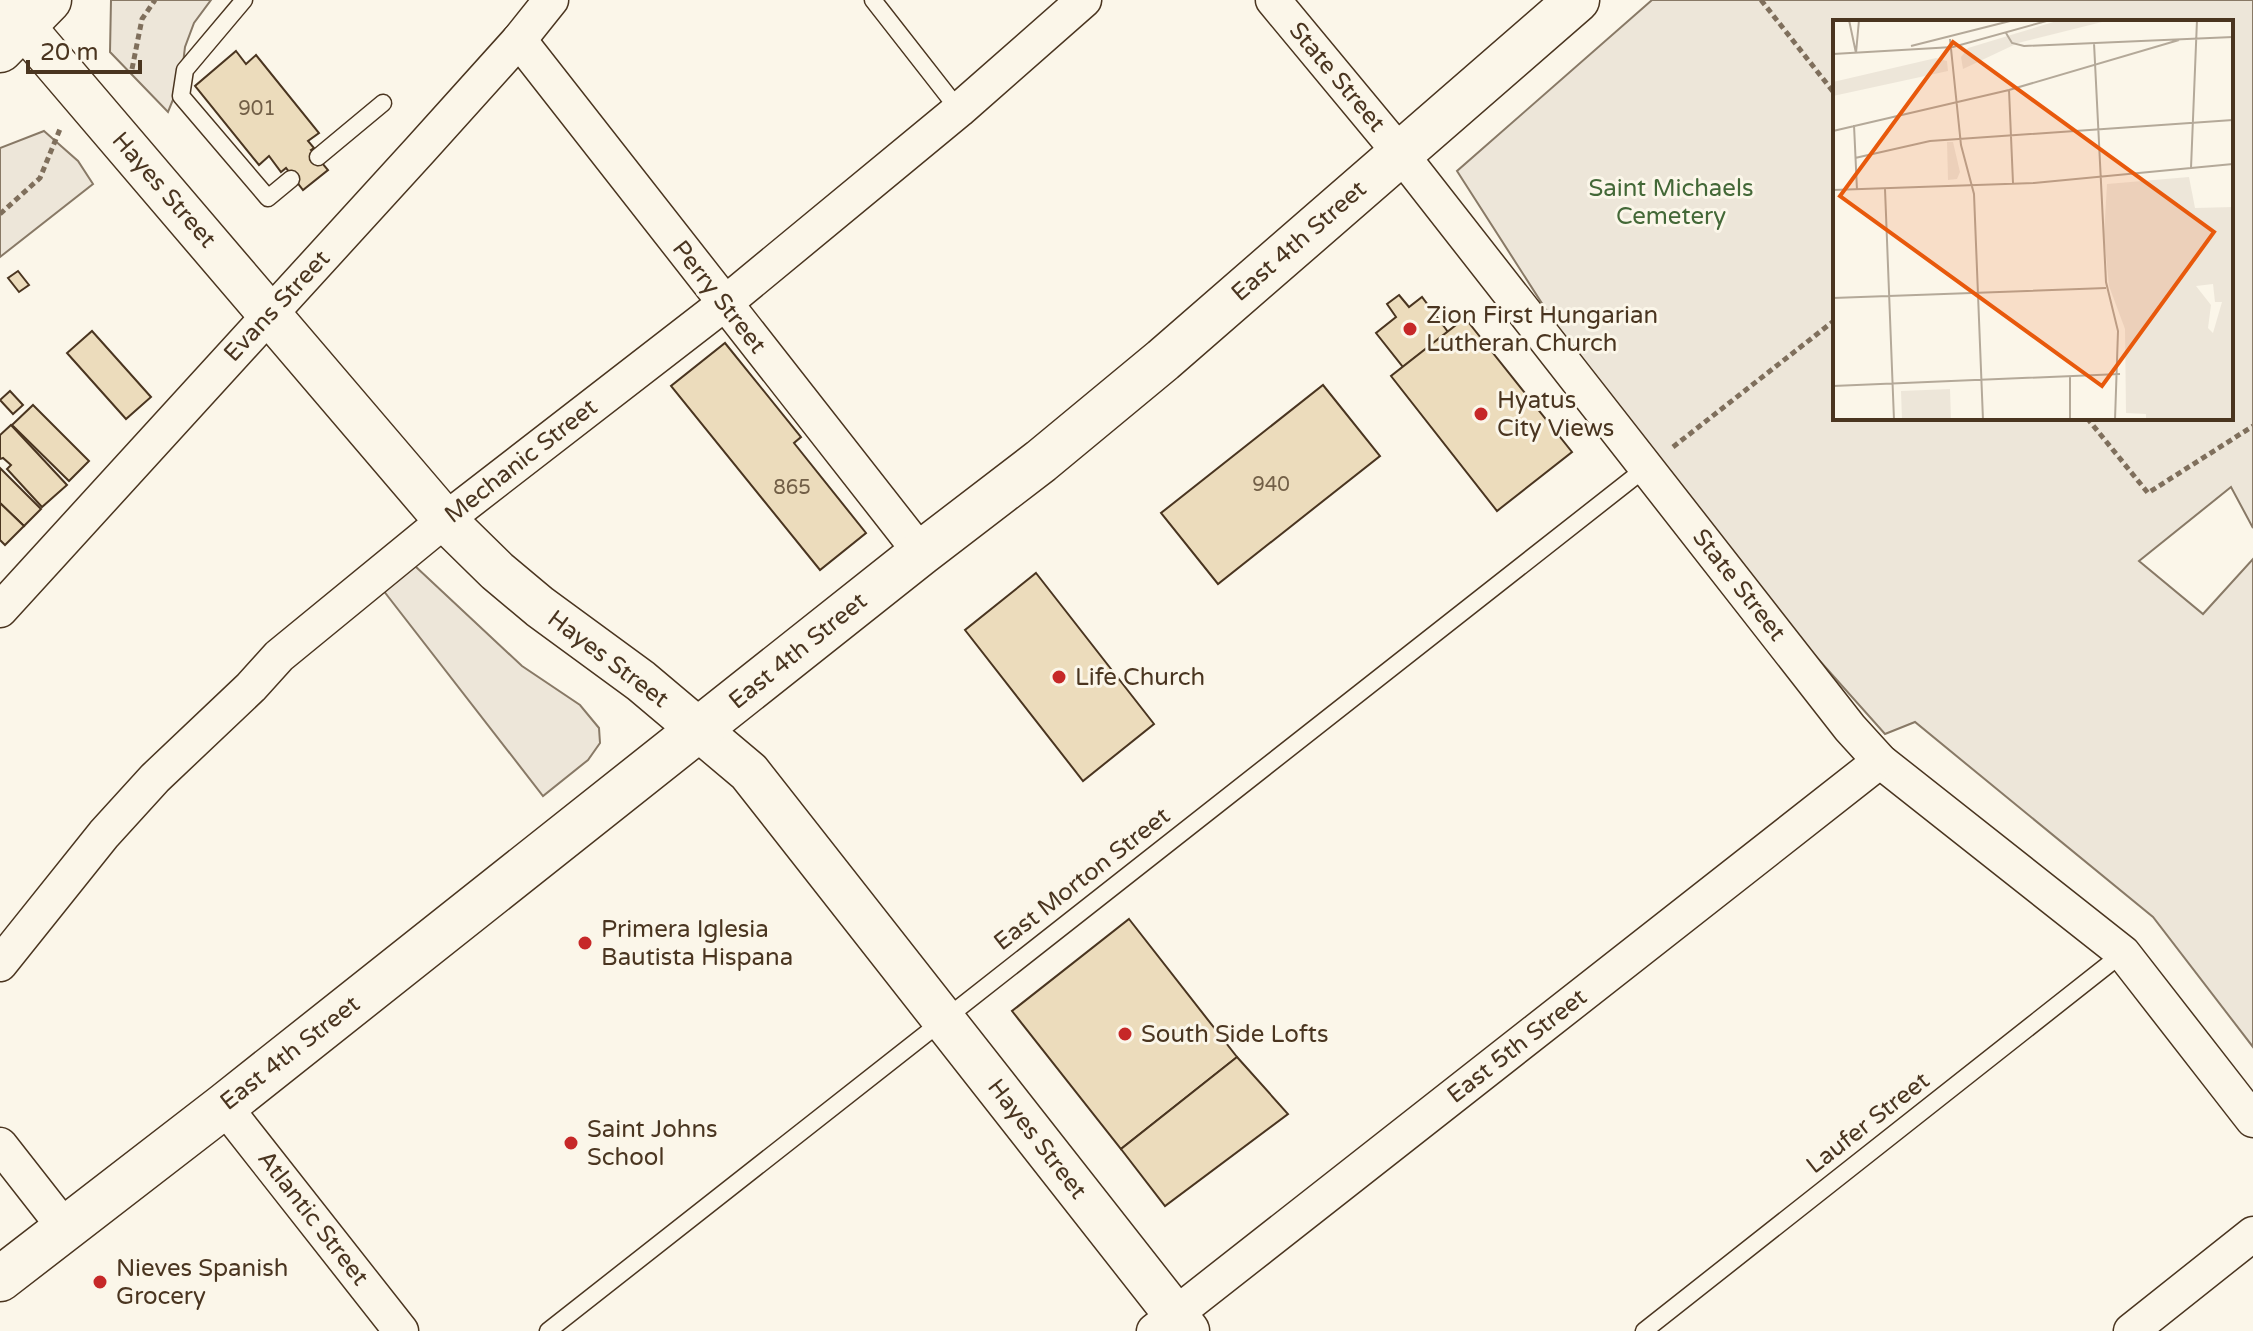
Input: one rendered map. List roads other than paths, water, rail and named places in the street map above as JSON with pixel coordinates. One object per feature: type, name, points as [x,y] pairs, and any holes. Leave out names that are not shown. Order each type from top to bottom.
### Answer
[{"type":"main road","name":"East 4th Street","points":[[0,1279],[1041,461],[1577,0]]},
{"type":"street","name":"Evans Street","points":[[0,610],[420,150],[551,0]]},
{"type":"street","name":"Mechanic Street","points":[[0,964],[104,834],[155,778],[251,687],[279,656],[445,520],[724,304],[959,110],[1084,0]]},
{"type":"street","name":"State Street","points":[[1273,0],[1400,153],[1840,716],[1880,761],[2123,953],[2253,1120]]},
{"type":"street","name":"Hayes Street","points":[[18,22],[445,520],[497,571],[540,607],[641,681],[749,772],[943,1019],[1172,1325]]},
{"type":"street","name":"Perry Street","points":[[519,40],[921,553]]},
{"type":"street","name":"East 5th Street","points":[[1172,1325],[1880,761]]},
{"type":"street","name":"Atlantic Street","points":[[224,1106],[401,1331]]},
{"type":"street","points":[[0,1145],[65,1228]]},
{"type":"street","points":[[2131,1331],[2253,1234]]},
{"type":"lane","points":[[244,0],[185,70],[181,96],[268,198],[291,179]]},
{"type":"lane","points":[[873,0],[959,110]]},
{"type":"lane","points":[[318,157],[383,103]]},
{"type":"lane","name":"East Morton Street","points":[[548,1331],[1647,467]]},
{"type":"lane","name":"Laufer Street","points":[[1644,1331],[2123,953]]},
{"type":"place","name":"Zion First Hungarian Lutheran Church","points":[[1410,329]]},
{"type":"place","name":"Hyatus City Views","points":[[1481,414]]},
{"type":"place","name":"Life Church","points":[[1059,677]]},
{"type":"place","name":"Primera Iglesia Bautista Hispana","points":[[585,943]]},
{"type":"place","name":"South Side Lofts","points":[[1125,1034]]},
{"type":"place","name":"Saint Johns School","points":[[571,1143]]},
{"type":"place","name":"Nieves Spanish Grocery","points":[[100,1282]]},
{"type":"park label","name":"Saint Michaels Cemetery","points":[[1671,202]]}]
